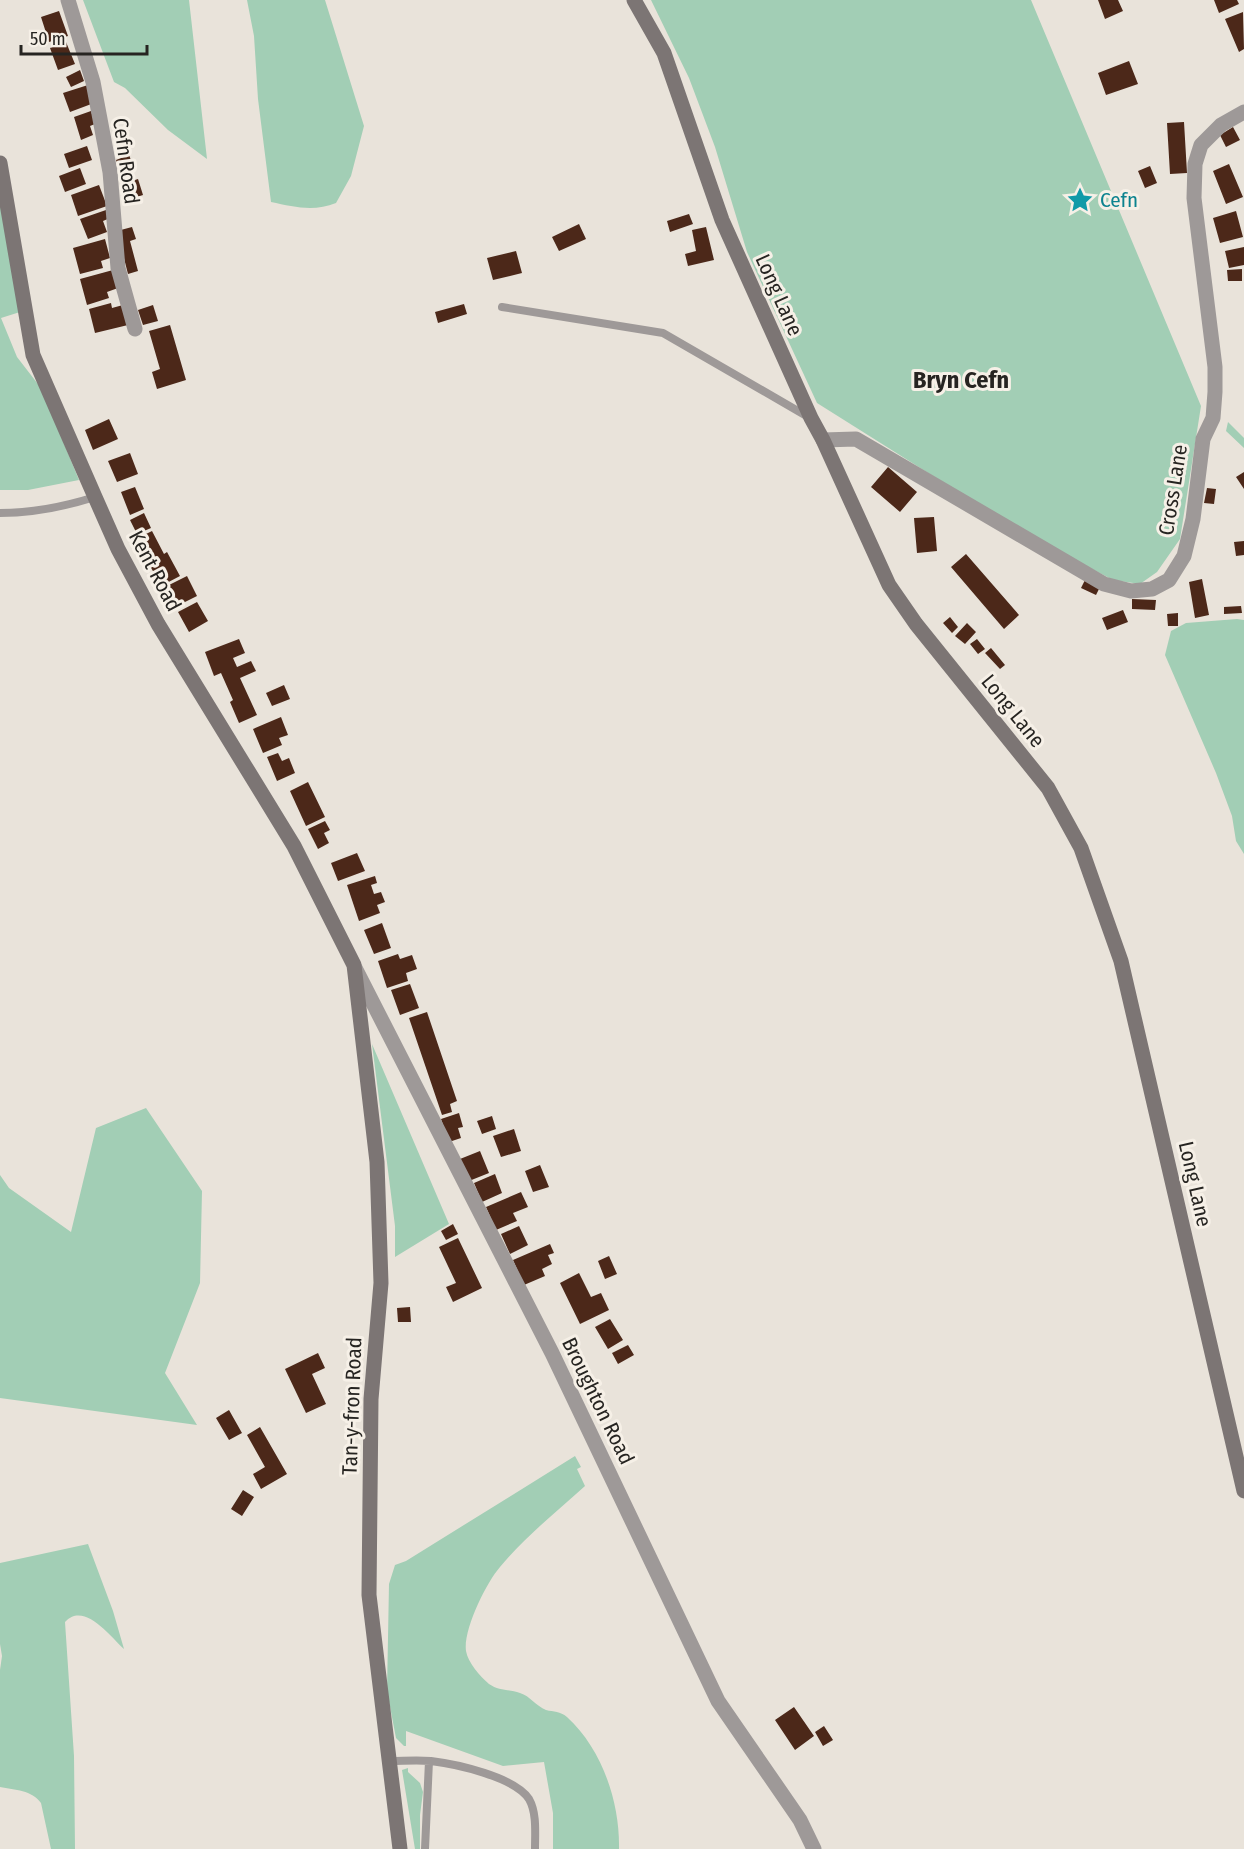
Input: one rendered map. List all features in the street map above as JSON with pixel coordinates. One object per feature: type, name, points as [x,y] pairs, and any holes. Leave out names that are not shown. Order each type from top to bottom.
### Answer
[{"type":"main road","name":"Long Lane","points":[[634,0],[664,53],[722,220],[889,585],[916,624],[1048,788],[1081,848],[1121,961],[1244,1491]]},
{"type":"main road","name":"Kent Road","points":[[0,163],[33,355],[95,497],[118,549],[158,624],[294,846],[354,965]]},
{"type":"main road","name":"Tan-y-fron Road","points":[[354,965],[377,1162],[381,1282],[371,1399],[369,1595],[400,1849]]},
{"type":"street","name":"Cefn Road","points":[[68,0],[93,82],[110,172],[118,268],[135,329]]},
{"type":"street","name":"Cross Lane","points":[[823,440],[856,439],[1104,584],[1131,591],[1152,589],[1169,580],[1184,556],[1193,519],[1203,439],[1214,418],[1215,367],[1194,198],[1195,164],[1202,145],[1221,125],[1244,112]]},
{"type":"street","name":"Broughton Road","points":[[354,965],[552,1353],[718,1701],[801,1820],[814,1849]]},
{"type":"lane","points":[[502,307],[663,333],[811,418]]},
{"type":"lane","points":[[0,513],[56,509],[95,497]]},
{"type":"lane","points":[[389,1761],[429,1761],[478,1772],[518,1787],[528,1798],[534,1812],[535,1849]]},
{"type":"lane","points":[[425,1849],[429,1761]]},
{"type":"green space","points":[[83,0],[189,0],[207,159],[168,130],[125,88],[114,82]]},
{"type":"green space","points":[[247,0],[325,0],[364,126],[351,176],[336,203],[312,208],[271,202],[258,99],[254,36]]},
{"type":"green space","points":[[651,0],[1031,0],[1201,406],[1180,539],[1157,572],[1140,584],[1113,580],[1022,532],[817,403],[747,252],[715,147],[689,78]]},
{"type":"green space","points":[[0,192],[20,312],[1,318],[17,357],[41,388],[79,480],[28,490],[0,490]]},
{"type":"green space","points":[[1228,422],[1244,438],[1244,448],[1226,431]]},
{"type":"green space","points":[[1244,620],[1244,854],[1236,841],[1232,816],[1216,773],[1165,655],[1171,631],[1186,623]]},
{"type":"green space","points":[[372,1044],[449,1224],[395,1257],[395,1226]]},
{"type":"green space","points":[[146,1108],[202,1191],[200,1283],[165,1373],[197,1425],[0,1398],[0,1175],[9,1188],[71,1232],[96,1128]]},
{"type":"green space","points":[[575,1456],[581,1467],[577,1469],[585,1486],[530,1535],[494,1574],[472,1619],[466,1651],[472,1665],[489,1684],[524,1694],[542,1708],[567,1717],[579,1730],[599,1760],[606,1777],[616,1813],[619,1849],[553,1849],[553,1813],[544,1762],[503,1766],[406,1731],[406,1746],[404,1746],[396,1738],[387,1691],[389,1584],[395,1565],[406,1561]]},
{"type":"green space","points":[[88,1544],[113,1611],[124,1649],[104,1629],[88,1618],[72,1617],[65,1622],[74,1756],[75,1849],[51,1849],[41,1803],[28,1793],[0,1787],[2,1656],[0,1563]]},
{"type":"green space","points":[[408,1768],[408,1772],[420,1783],[423,1792],[420,1849],[415,1849],[402,1770]]},
{"type":"building","points":[[1098,0],[1118,0],[1123,11],[1105,19]]},
{"type":"building","points":[[1214,0],[1237,0],[1239,4],[1219,13]]},
{"type":"building","points":[[59,11],[68,36],[49,42],[41,17]]},
{"type":"building","points":[[1243,12],[1244,49],[1239,52],[1225,19]]},
{"type":"building","points":[[66,42],[75,64],[58,70],[50,48]]},
{"type":"building","points":[[1129,61],[1138,84],[1106,95],[1098,73]]},
{"type":"building","points":[[80,70],[84,81],[71,87],[66,77]]},
{"type":"building","points":[[88,85],[94,103],[70,112],[63,93]]},
{"type":"building","points":[[91,111],[95,124],[90,126],[93,135],[81,140],[74,117]]},
{"type":"building","points":[[1184,122],[1187,173],[1170,174],[1167,123]]},
{"type":"building","points":[[1233,127],[1240,140],[1226,147],[1220,135]]},
{"type":"building","points":[[87,146],[92,160],[69,168],[64,154]]},
{"type":"building","points":[[129,155],[133,165],[120,170],[116,160]]},
{"type":"building","points":[[1229,164],[1243,197],[1226,204],[1213,171]]},
{"type":"building","points":[[1150,166],[1157,183],[1145,188],[1138,171]]},
{"type":"building","points":[[80,168],[86,184],[65,192],[59,176]]},
{"type":"building","points":[[138,179],[143,195],[127,200],[122,184]]},
{"type":"building","points":[[99,185],[107,206],[78,216],[71,195]]},
{"type":"building","points":[[106,210],[110,218],[103,221],[107,232],[88,239],[80,219]]},
{"type":"building","points":[[1236,211],[1243,237],[1220,243],[1213,218]]},
{"type":"building","points":[[689,214],[693,224],[670,232],[667,221]]},
{"type":"building","points":[[579,224],[586,239],[559,251],[552,237]]},
{"type":"building","points":[[132,227],[136,239],[130,241],[138,271],[128,274],[117,231]]},
{"type":"building","points":[[706,227],[714,260],[688,266],[685,254],[696,251],[692,230]]},
{"type":"building","points":[[105,239],[110,258],[101,261],[103,268],[80,274],[73,248]]},
{"type":"building","points":[[1244,247],[1244,265],[1229,268],[1225,251]]},
{"type":"building","points":[[516,251],[522,273],[493,280],[487,258]]},
{"type":"building","points":[[1242,269],[1242,281],[1228,281],[1227,270]]},
{"type":"building","points":[[113,270],[118,288],[107,292],[109,298],[87,305],[80,279]]},
{"type":"building","points":[[111,303],[112,308],[123,305],[128,325],[95,333],[89,309]]},
{"type":"building","points":[[464,304],[467,314],[438,323],[435,312]]},
{"type":"building","points":[[153,305],[158,321],[143,325],[138,310]]},
{"type":"building","points":[[170,325],[186,380],[157,389],[152,372],[160,369],[149,331]]},
{"type":"building","points":[[109,419],[118,439],[93,450],[85,430]]},
{"type":"building","points":[[130,453],[138,474],[117,482],[108,461]]},
{"type":"building","points":[[888,467],[917,492],[900,512],[871,487]]},
{"type":"building","points":[[1244,472],[1244,489],[1236,477]]},
{"type":"building","points":[[135,487],[144,509],[130,515],[121,492]]},
{"type":"building","points":[[1207,488],[1216,489],[1214,504],[1204,503]]},
{"type":"building","points":[[144,513],[151,528],[137,534],[130,520]]},
{"type":"building","points":[[934,517],[937,551],[917,553],[914,518]]},
{"type":"building","points":[[152,531],[164,554],[167,552],[180,576],[161,586],[148,562],[159,556],[146,562],[134,540]]},
{"type":"building","points":[[1244,541],[1244,555],[1236,556],[1234,542]]},
{"type":"building","points":[[966,554],[1019,615],[1004,629],[951,567]]},
{"type":"building","points":[[187,576],[197,596],[175,607],[165,587]]},
{"type":"building","points":[[1202,579],[1209,615],[1195,618],[1189,582]]},
{"type":"building","points":[[1085,580],[1100,587],[1096,595],[1081,588]]},
{"type":"building","points":[[1132,599],[1156,600],[1155,610],[1132,609]]},
{"type":"building","points":[[197,602],[208,621],[189,632],[178,612]]},
{"type":"building","points":[[1241,606],[1242,613],[1224,614],[1224,607]]},
{"type":"building","points":[[1123,610],[1128,622],[1107,630],[1102,618]]},
{"type":"building","points":[[1178,613],[1178,626],[1168,626],[1167,614]]},
{"type":"building","points":[[950,617],[958,627],[952,633],[943,623]]},
{"type":"building","points":[[967,623],[976,632],[965,644],[955,636]]},
{"type":"building","points":[[239,639],[245,653],[233,658],[237,667],[251,661],[256,671],[240,678],[257,715],[239,723],[230,702],[233,700],[221,673],[214,676],[205,652]]},
{"type":"building","points":[[977,639],[985,649],[978,654],[970,644]]},
{"type":"building","points":[[991,648],[1005,665],[1000,669],[985,653]]},
{"type":"building","points":[[284,685],[290,699],[272,706],[266,693]]},
{"type":"building","points":[[281,717],[288,735],[279,738],[282,745],[263,753],[253,729]]},
{"type":"building","points":[[278,753],[282,761],[289,758],[295,773],[277,781],[267,757]]},
{"type":"building","points":[[308,782],[325,817],[306,826],[290,791]]},
{"type":"building","points":[[325,821],[330,830],[324,833],[329,843],[318,849],[308,829]]},
{"type":"building","points":[[357,853],[365,871],[338,881],[331,863]]},
{"type":"building","points":[[375,876],[377,883],[371,885],[374,894],[381,892],[385,902],[377,905],[380,913],[359,921],[347,885]]},
{"type":"building","points":[[382,923],[391,948],[374,954],[364,930]]},
{"type":"building","points":[[398,954],[400,959],[412,955],[417,969],[406,973],[408,981],[387,988],[378,961]]},
{"type":"building","points":[[410,984],[419,1008],[400,1015],[391,990]]},
{"type":"building","points":[[427,1012],[457,1101],[450,1104],[452,1112],[442,1115],[409,1018]]},
{"type":"building","points":[[459,1113],[463,1127],[458,1128],[461,1138],[449,1142],[441,1119]]},
{"type":"building","points":[[492,1116],[496,1129],[482,1134],[477,1121]]},
{"type":"building","points":[[514,1129],[521,1151],[501,1157],[493,1136]]},
{"type":"building","points":[[480,1151],[489,1173],[469,1181],[460,1159]]},
{"type":"building","points":[[540,1165],[549,1187],[533,1192],[525,1171]]},
{"type":"building","points":[[495,1174],[502,1193],[482,1202],[474,1183]]},
{"type":"building","points":[[521,1192],[528,1207],[513,1213],[517,1221],[496,1230],[486,1207]]},
{"type":"building","points":[[453,1224],[458,1234],[446,1240],[441,1231]]},
{"type":"building","points":[[519,1226],[528,1245],[510,1254],[501,1234]]},
{"type":"building","points":[[458,1238],[482,1288],[453,1302],[446,1287],[456,1283],[439,1247]]},
{"type":"building","points":[[550,1244],[554,1253],[548,1255],[552,1264],[542,1269],[545,1276],[524,1285],[513,1260]]},
{"type":"building","points":[[609,1256],[617,1274],[605,1279],[598,1261]]},
{"type":"building","points":[[579,1273],[591,1297],[601,1293],[609,1310],[580,1324],[560,1283]]},
{"type":"building","points":[[410,1307],[411,1322],[398,1322],[397,1308]]},
{"type":"building","points":[[610,1319],[623,1340],[608,1349],[595,1327]]},
{"type":"building","points":[[628,1345],[634,1355],[618,1364],[612,1353]]},
{"type":"building","points":[[318,1353],[325,1368],[312,1374],[326,1404],[306,1413],[285,1369]]},
{"type":"building","points":[[229,1410],[242,1433],[229,1440],[216,1418]]},
{"type":"building","points":[[260,1427],[287,1474],[261,1489],[253,1474],[265,1467],[247,1435]]},
{"type":"building","points":[[243,1490],[254,1497],[242,1516],[231,1509]]},
{"type":"building","points":[[794,1707],[814,1736],[795,1750],[775,1720]]},
{"type":"building","points":[[824,1726],[833,1740],[823,1746],[815,1732]]},
{"type":"place","name":"Cefn","points":[[1080,200]]},
{"type":"district","name":"Bryn Cefn","points":[[961,380]]}]
